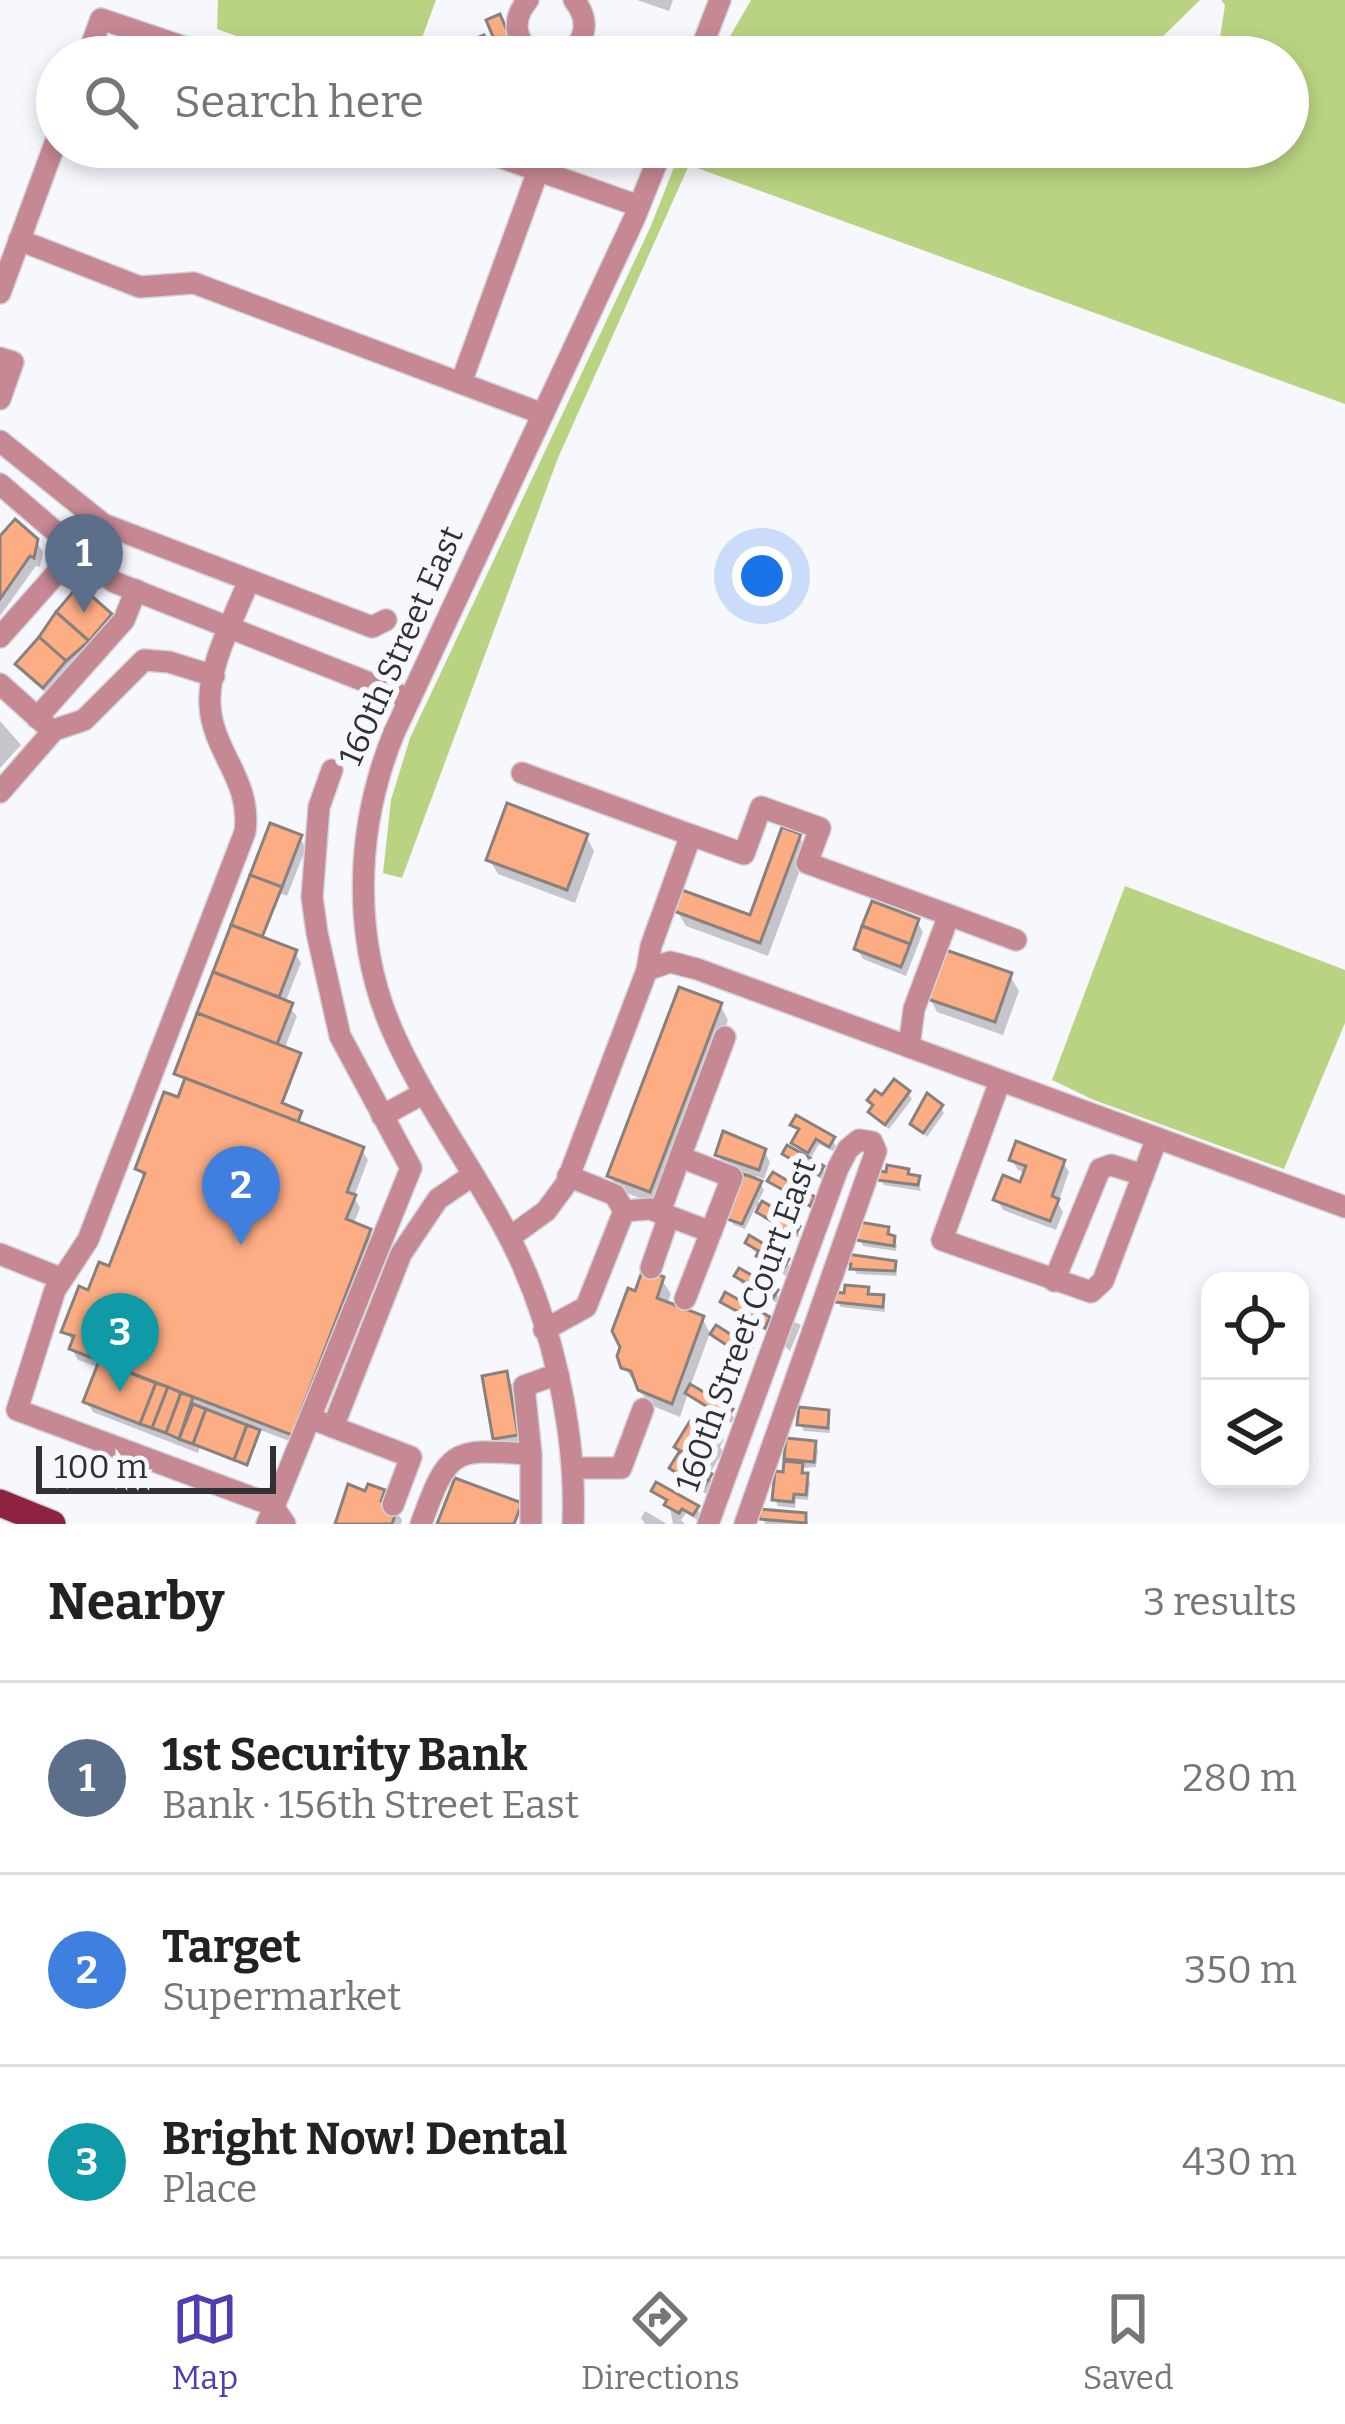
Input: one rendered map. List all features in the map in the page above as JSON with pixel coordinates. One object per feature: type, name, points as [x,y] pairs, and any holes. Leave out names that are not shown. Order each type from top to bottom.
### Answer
[{"type":"main road","points":[[0,1503],[52,1524]]},
{"type":"street","points":[[520,36],[517,17],[527,0]]},
{"type":"street","points":[[574,0],[584,16],[581,36]]},
{"type":"street","points":[[706,36],[720,0]]},
{"type":"street","points":[[95,36],[101,19],[152,36]]},
{"type":"street","points":[[0,293],[46,168]]},
{"type":"street","points":[[532,168],[639,206]]},
{"type":"street","name":"160th Street East","points":[[573,1524],[573,1474],[558,1374],[510,1237],[424,1093],[381,1001],[364,917],[365,845],[373,791],[410,699],[654,168]]},
{"type":"street","points":[[461,383],[538,170]]},
{"type":"street","points":[[19,241],[140,287],[194,284],[543,414]]},
{"type":"street","points":[[0,358],[14,362],[0,399]]},
{"type":"street","points":[[0,441],[104,524],[372,627],[386,620]]},
{"type":"street","points":[[0,484],[114,582],[410,699]]},
{"type":"street","points":[[0,638],[77,549]]},
{"type":"street","points":[[249,580],[214,676],[210,704],[214,725],[246,796],[245,832],[88,1240],[60,1278],[8,1407],[271,1519],[411,1168],[340,1036],[314,915],[319,807],[332,770]]},
{"type":"street","points":[[0,792],[124,620],[136,590]]},
{"type":"street","points":[[0,684],[45,724],[84,720],[144,660],[169,662],[214,676]]},
{"type":"street","points":[[522,773],[744,854],[761,807],[820,828],[807,863],[1016,940]]},
{"type":"street","points":[[510,1237],[546,1211],[568,1176],[647,970],[651,946],[691,835]]},
{"type":"street","points":[[909,1047],[914,1009],[949,915]]},
{"type":"street","points":[[647,970],[670,962],[697,969],[1345,1207]]},
{"type":"street","points":[[651,1268],[680,1157],[725,1037]]},
{"type":"street","points":[[1000,1081],[942,1240],[1084,1292],[1103,1282],[1157,1138]]},
{"type":"street","points":[[382,1116],[424,1093]]},
{"type":"street","name":"160th Street Court East","points":[[708,1524],[838,1168],[859,1140],[872,1142],[876,1151],[745,1524]]},
{"type":"street","points":[[680,1157],[732,1177],[685,1299]]},
{"type":"street","points":[[1054,1281],[1096,1173],[1111,1165],[1143,1175]]},
{"type":"street","points":[[333,1427],[400,1254],[438,1199],[473,1175]]},
{"type":"street","points":[[568,1176],[615,1195],[624,1211]]},
{"type":"street","points":[[624,1211],[650,1209],[711,1232]]},
{"type":"street","points":[[544,1330],[586,1307],[624,1211]]},
{"type":"street","points":[[0,1255],[60,1278]]},
{"type":"street","points":[[531,1524],[534,1482],[524,1386],[558,1374]]},
{"type":"street","points":[[761,1377],[793,1388]]},
{"type":"street","points":[[534,1482],[621,1468],[643,1409]]},
{"type":"street","points":[[308,1418],[411,1457],[393,1505]]},
{"type":"street","points":[[421,1524],[440,1475],[463,1453],[531,1454]]},
{"type":"green space","points":[[218,0],[436,0],[423,36],[236,36],[217,29]]},
{"type":"green space","points":[[751,0],[1200,0],[1163,36],[730,36]]},
{"type":"green space","points":[[1221,0],[1345,0],[1345,404],[697,168],[1309,168],[1309,36],[1220,36],[1225,5]]},
{"type":"green space","points":[[674,168],[688,168],[558,458],[402,878],[383,873],[391,800],[410,738],[650,228]]},
{"type":"green space","points":[[1125,886],[1345,970],[1345,1023],[1284,1169],[1094,1100],[1052,1080]]},
{"type":"building","points":[[500,14],[509,36],[493,36],[486,20]]},
{"type":"building","points":[[15,519],[38,539],[34,558],[30,556],[0,599],[0,536]]},
{"type":"building","points":[[79,585],[112,614],[89,641],[56,612]]},
{"type":"building","points":[[56,612],[89,641],[66,661],[39,637]]},
{"type":"building","points":[[39,637],[66,661],[43,688],[15,664]]},
{"type":"building","points":[[507,803],[588,834],[567,890],[486,860]]},
{"type":"building","points":[[270,823],[302,835],[282,887],[250,875]]},
{"type":"building","points":[[782,827],[801,834],[760,943],[674,911],[682,890],[750,915]]},
{"type":"building","points":[[250,875],[282,887],[262,937],[231,925]]},
{"type":"building","points":[[872,901],[919,919],[910,944],[862,926]]},
{"type":"building","points":[[231,925],[297,950],[279,997],[213,972]]},
{"type":"building","points":[[862,926],[910,944],[901,967],[854,949]]},
{"type":"building","points":[[943,949],[1012,973],[995,1022],[925,998]]},
{"type":"building","points":[[213,972],[293,1003],[277,1044],[197,1013]]},
{"type":"building","points":[[679,987],[722,1003],[650,1192],[607,1176]]},
{"type":"building","points":[[197,1013],[301,1053],[282,1103],[302,1111],[298,1122],[174,1074]]},
{"type":"building","points":[[185,1078],[364,1147],[347,1192],[356,1195],[346,1219],[371,1229],[292,1435],[69,1349],[74,1336],[61,1332],[79,1286],[88,1290],[99,1262],[109,1266],[145,1173],[135,1169],[164,1092],[178,1097]]},
{"type":"building","points":[[894,1079],[910,1091],[885,1125],[868,1112],[873,1105],[867,1100],[875,1090],[882,1095]]},
{"type":"building","points":[[927,1093],[943,1105],[923,1133],[910,1124]]},
{"type":"building","points":[[796,1115],[835,1137],[829,1147],[816,1139],[808,1153],[791,1143],[799,1129],[790,1125]]},
{"type":"building","points":[[723,1131],[766,1149],[759,1170],[715,1155]]},
{"type":"building","points":[[1016,1141],[1065,1160],[1052,1196],[1059,1199],[1050,1221],[993,1200],[1003,1175],[1020,1182],[1026,1166],[1009,1160]]},
{"type":"building","points":[[787,1145],[824,1166],[819,1175],[782,1154]]},
{"type":"building","points":[[887,1165],[920,1176],[918,1185],[877,1180],[878,1171],[886,1172]]},
{"type":"building","points":[[773,1172],[815,1197],[810,1206],[791,1202],[794,1196],[767,1181]]},
{"type":"building","points":[[744,1174],[762,1181],[742,1224],[727,1219]]},
{"type":"building","points":[[780,1200],[797,1210],[791,1221],[800,1226],[796,1234],[790,1231],[787,1236],[772,1228],[775,1223],[756,1212],[762,1201],[776,1209]]},
{"type":"building","points":[[859,1222],[889,1227],[894,1246],[856,1240]]},
{"type":"building","points":[[749,1235],[789,1259],[782,1271],[756,1256],[759,1251],[745,1243]]},
{"type":"building","points":[[847,1254],[896,1261],[895,1271],[850,1269]]},
{"type":"building","points":[[739,1268],[778,1290],[773,1298],[734,1276]]},
{"type":"building","points":[[643,1269],[664,1277],[657,1298],[704,1316],[672,1404],[638,1390],[631,1371],[621,1368],[617,1356],[620,1347],[612,1331],[628,1288],[635,1291]]},
{"type":"building","points":[[845,1285],[869,1287],[868,1294],[884,1295],[883,1307],[834,1302],[835,1292],[844,1293]]},
{"type":"building","points":[[725,1292],[770,1317],[765,1328],[737,1320],[740,1313],[720,1302]]},
{"type":"building","points":[[716,1325],[752,1348],[746,1358],[710,1334]]},
{"type":"building","points":[[99,1361],[156,1383],[140,1424],[83,1402]]},
{"type":"building","points":[[507,1371],[518,1435],[493,1439],[482,1376]]},
{"type":"building","points":[[156,1383],[168,1387],[152,1428],[140,1424]]},
{"type":"building","points":[[690,1384],[733,1409],[727,1419],[685,1393]]},
{"type":"building","points":[[168,1387],[181,1393],[166,1433],[152,1428]]},
{"type":"building","points":[[181,1393],[193,1397],[179,1439],[166,1433]]},
{"type":"building","points":[[193,1404],[206,1409],[193,1444],[179,1439]]},
{"type":"building","points":[[799,1407],[829,1410],[828,1428],[797,1425]]},
{"type":"building","points":[[206,1409],[247,1425],[234,1460],[193,1444]]},
{"type":"building","points":[[703,1417],[720,1428],[715,1436],[719,1439],[703,1465],[674,1447],[690,1421],[698,1426]]},
{"type":"building","points":[[247,1425],[260,1430],[247,1465],[234,1460]]},
{"type":"building","points":[[786,1438],[816,1441],[814,1462],[784,1459]]},
{"type":"building","points":[[679,1452],[712,1474],[702,1490],[669,1468]]},
{"type":"building","points":[[784,1461],[803,1463],[802,1473],[808,1473],[806,1495],[794,1494],[793,1502],[772,1500],[775,1471],[783,1472]]},
{"type":"building","points":[[455,1478],[522,1503],[514,1524],[437,1524]]},
{"type":"building","points":[[656,1482],[699,1506],[693,1515],[664,1505],[667,1500],[651,1491]]},
{"type":"building","points":[[348,1484],[365,1491],[368,1484],[385,1490],[381,1501],[398,1507],[392,1524],[335,1524]]},
{"type":"building","points":[[760,1509],[806,1513],[806,1523],[759,1519]]},
{"type":"place","name":"1st Security Bank","points":[[84,613]]},
{"type":"place","name":"Target","points":[[241,1245]]},
{"type":"place","name":"Bright Now! Dental","points":[[120,1392]]}]
